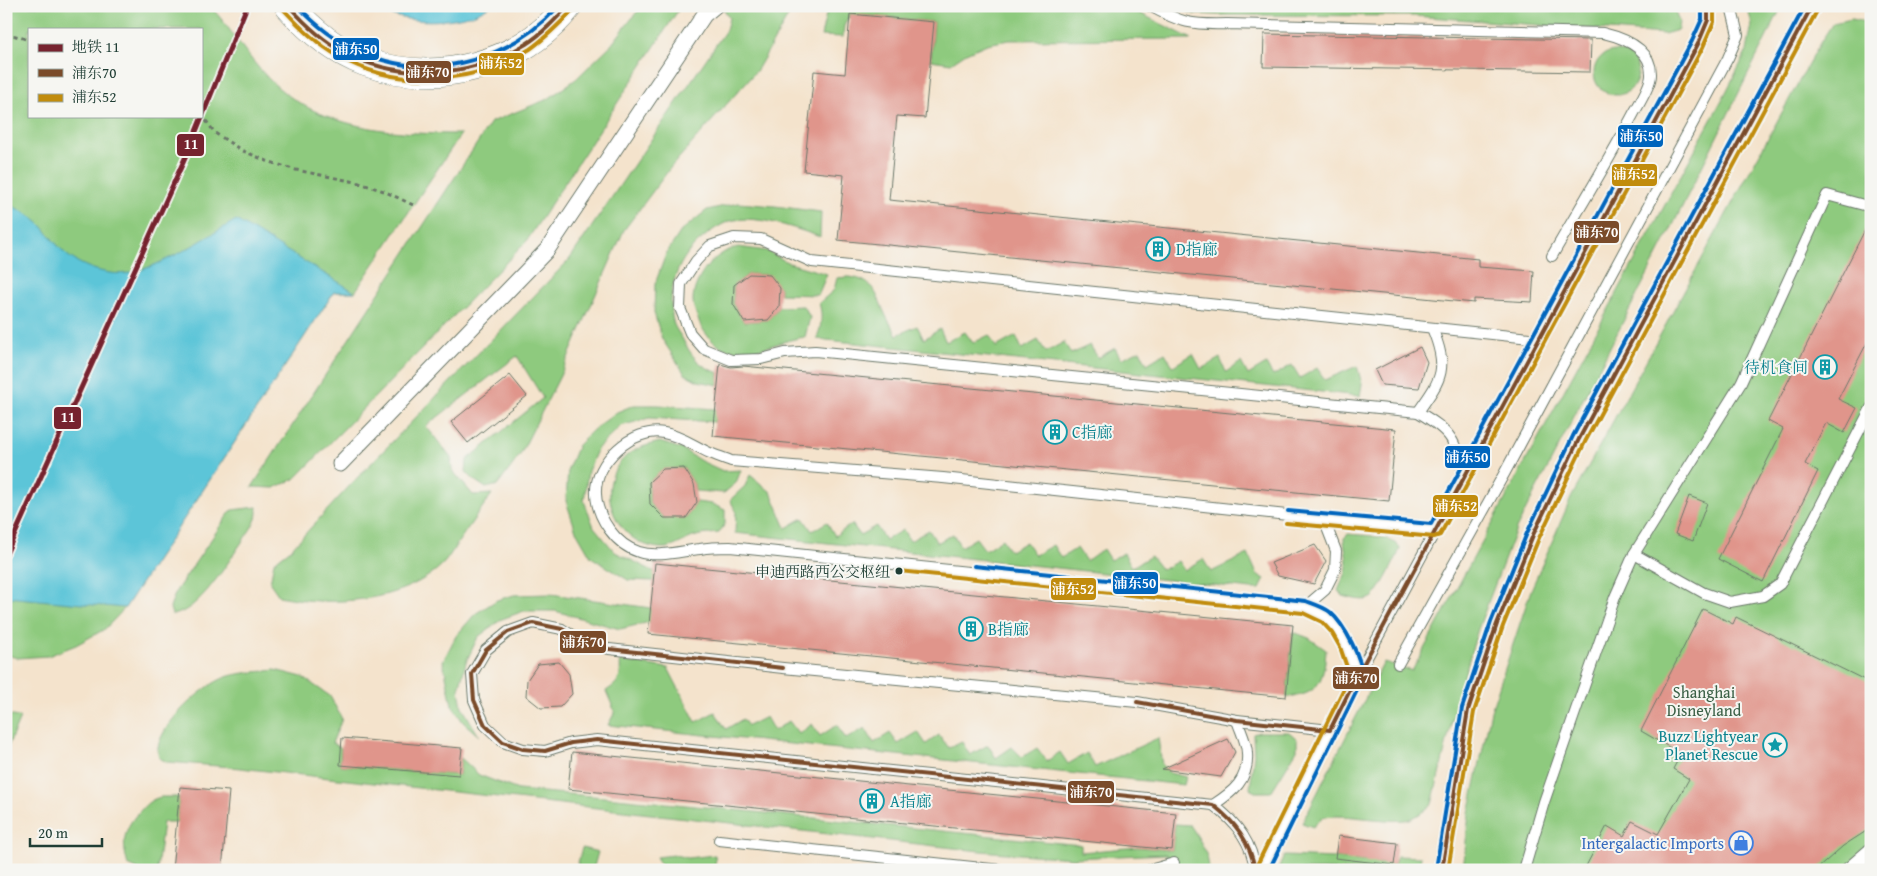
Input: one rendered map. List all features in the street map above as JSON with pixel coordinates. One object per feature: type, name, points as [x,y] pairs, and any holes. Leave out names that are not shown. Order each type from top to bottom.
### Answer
[{"type":"highway","points":[[289,6],[305,24],[333,46],[364,61],[398,71],[433,73],[468,69],[501,58],[532,41],[559,18],[568,6]]},
{"type":"street","points":[[340,464],[547,250],[704,15],[715,6]]},
{"type":"street","points":[[1849,870],[1871,851]]},
{"type":"lane","points":[[1150,6],[1174,19],[1197,25],[1237,24],[1603,33],[1624,38],[1639,49],[1649,62],[1651,76],[1629,121],[1552,256]]},
{"type":"lane","points":[[1262,870],[1357,676],[1698,44],[1708,20],[1708,6]]},
{"type":"lane","points":[[1398,664],[1504,474],[1728,58],[1738,35],[1731,6]]},
{"type":"lane","points":[[1442,870],[1468,710],[1497,624],[1533,535],[1579,439],[1812,6]]},
{"type":"lane","points":[[1524,870],[1544,802],[1615,597],[1634,554],[1741,383],[1827,195],[1871,207]]},
{"type":"lane","points":[[1464,477],[1453,440],[1440,425],[1418,412],[815,351],[785,353],[761,359],[731,360],[704,349],[690,333],[680,308],[681,284],[696,261],[710,246],[734,238],[762,239],[812,262],[1539,339]]},
{"type":"lane","points":[[1418,412],[1438,384],[1442,362],[1438,343],[1432,328]]},
{"type":"lane","points":[[1634,554],[1704,593],[1730,602],[1762,596],[1780,584],[1871,408]]},
{"type":"lane","points":[[1357,676],[1350,653],[1338,630],[1325,616],[1305,606],[730,547],[670,554],[640,552],[619,541],[603,519],[596,494],[601,471],[617,449],[638,435],[663,432],[685,439],[709,452],[731,460],[942,478],[1436,532]]},
{"type":"lane","points":[[1305,606],[1325,590],[1335,570],[1336,550],[1324,520]]},
{"type":"lane","points":[[1255,870],[1249,847],[1242,832],[1227,815],[1213,805],[597,740],[571,743],[545,750],[523,749],[503,742],[485,725],[474,700],[472,674],[486,650],[508,632],[533,623],[562,630],[583,642],[609,649],[783,668],[1138,702],[1237,720],[1330,730]]},
{"type":"lane","points":[[1213,805],[1230,794],[1244,777],[1247,753],[1237,720]]},
{"type":"lane","points":[[719,840],[1000,870]]},
{"type":"lane","points":[[1150,870],[1174,863]]},
{"type":"path","points":[[6,33],[28,40]]},
{"type":"path","points":[[202,115],[215,133],[241,150],[267,161],[296,170],[325,174],[356,182],[384,191],[414,205]]},
{"type":"green space","points":[[6,6],[210,6],[268,78],[288,95],[310,109],[358,126],[409,133],[461,134],[355,292],[334,292],[125,608],[105,629],[76,645],[48,656],[18,658],[6,655]]},
{"type":"green space","points":[[644,6],[681,6],[526,242],[295,479],[274,488],[252,487],[491,122],[548,99],[576,79],[612,44],[636,13]]},
{"type":"green space","points":[[718,6],[794,6],[757,70],[671,167],[624,230],[560,376],[520,455],[498,485],[486,488],[466,472],[467,460],[543,398],[517,356],[426,426],[451,458],[452,470],[473,495],[492,494],[444,563],[428,576],[409,587],[366,599],[321,601],[279,596],[270,583],[274,562],[292,548],[356,479],[569,260],[726,30],[729,18],[724,10]]},
{"type":"green space","points":[[828,6],[1125,6],[1192,39],[1009,40],[987,44],[966,53],[951,63],[931,60],[934,22],[850,14],[844,26],[843,37],[821,36]]},
{"type":"green space","points":[[1174,6],[1673,6],[1679,21],[1678,30],[1664,34],[1414,16],[1194,14]]},
{"type":"green space","points":[[1747,6],[1779,6],[1779,12],[1671,229],[1516,529],[1478,629],[1457,700],[1432,804],[1419,815],[1410,819],[1389,820],[1338,816],[1321,819],[1313,827],[1302,823],[1384,662],[1412,671],[1747,51],[1752,24]]},
{"type":"green space","name":"Shanghai Disneyland","points":[[1852,19],[1871,23],[1871,870],[1463,870],[1469,813],[1491,711],[1531,590],[1571,498],[1820,43],[1833,23]]},
{"type":"green space","points":[[1612,51],[1620,51],[1632,57],[1638,73],[1632,89],[1620,95],[1612,95],[1600,89],[1594,77],[1594,69],[1600,57]]},
{"type":"green space","points":[[738,203],[821,212],[820,237],[766,221],[734,220],[722,224],[695,245],[687,254],[676,274],[673,286],[671,309],[673,321],[675,328],[693,356],[701,364],[719,373],[718,385],[698,381],[685,374],[662,339],[654,313],[655,284],[666,254],[681,231],[707,210]]},
{"type":"green space","points":[[738,247],[767,251],[789,263],[827,274],[818,295],[780,294],[780,288],[769,275],[749,274],[734,285],[733,304],[744,322],[768,320],[779,307],[803,306],[810,317],[805,337],[757,349],[737,351],[718,345],[705,333],[694,306],[695,287],[710,263],[724,252]]},
{"type":"green space","points":[[848,277],[864,281],[870,286],[878,297],[897,335],[917,326],[924,339],[940,329],[946,342],[965,332],[973,343],[989,335],[996,347],[1016,336],[1022,349],[1038,340],[1046,352],[1064,342],[1071,354],[1090,345],[1098,358],[1115,348],[1121,359],[1140,350],[1147,364],[1165,353],[1173,366],[1193,354],[1201,369],[1220,358],[1226,372],[1241,362],[1248,375],[1266,364],[1273,376],[1292,365],[1300,378],[1317,368],[1325,380],[1357,366],[1362,384],[1360,396],[817,339],[821,321],[819,303],[834,290],[837,278]]},
{"type":"green space","points":[[634,405],[716,409],[715,422],[649,418],[621,426],[598,448],[588,471],[584,501],[594,527],[615,552],[655,572],[654,581],[628,580],[591,557],[576,531],[566,501],[568,469],[578,445],[593,430],[617,412]]},
{"type":"green space","points":[[660,442],[682,449],[701,461],[723,471],[741,470],[736,483],[724,493],[695,491],[694,484],[684,468],[663,469],[649,482],[650,504],[664,518],[686,518],[697,502],[712,504],[725,510],[725,524],[719,533],[696,536],[668,548],[656,548],[636,540],[625,531],[617,520],[612,508],[610,495],[611,481],[616,468],[633,451]]},
{"type":"green space","points":[[750,475],[771,492],[786,528],[803,518],[812,531],[827,522],[835,536],[852,524],[860,535],[876,526],[885,540],[903,530],[910,541],[929,530],[937,543],[953,534],[961,547],[976,538],[985,550],[1002,539],[1010,551],[1026,542],[1035,555],[1053,545],[1061,558],[1077,548],[1086,561],[1103,549],[1110,560],[1124,553],[1132,567],[1151,556],[1162,570],[1178,561],[1184,570],[1203,559],[1211,572],[1248,554],[1257,574],[1265,579],[1260,589],[1251,589],[735,533],[736,511],[730,500],[745,486]]},
{"type":"green space","points":[[257,507],[253,525],[212,585],[192,606],[172,615],[170,608],[176,591],[232,510]]},
{"type":"green space","points":[[1348,534],[1384,538],[1396,544],[1400,549],[1380,588],[1370,599],[1350,598],[1343,596],[1338,591],[1347,567],[1344,538]]},
{"type":"green space","points":[[551,594],[651,608],[650,622],[620,629],[555,611],[524,611],[502,619],[478,637],[466,662],[459,689],[462,707],[479,736],[463,722],[452,705],[443,661],[456,636],[475,614],[497,600],[514,595]]},
{"type":"green space","points":[[1293,632],[1309,638],[1326,650],[1325,661],[1321,678],[1313,690],[1297,696],[1286,697]]},
{"type":"green space","points":[[620,661],[668,668],[696,722],[715,712],[726,729],[743,719],[748,726],[766,717],[774,731],[789,721],[799,734],[812,724],[820,736],[837,725],[846,739],[865,728],[874,743],[890,733],[898,744],[918,732],[926,744],[939,735],[949,748],[962,742],[970,755],[988,745],[996,758],[1012,747],[1022,757],[1037,748],[1047,761],[1060,752],[1068,764],[1087,753],[1095,767],[1158,738],[1162,765],[1170,773],[1186,777],[1184,785],[608,725],[615,712],[606,691],[619,679]]},
{"type":"green space","points":[[275,670],[302,677],[330,696],[342,719],[332,743],[341,748],[340,765],[459,775],[461,758],[479,775],[518,790],[616,798],[1081,845],[1081,852],[1138,847],[1172,850],[1175,824],[1190,825],[1205,852],[1209,870],[1173,870],[1166,854],[1072,858],[980,851],[231,767],[167,762],[159,758],[158,747],[167,727],[185,706],[206,688],[232,675]]},
{"type":"green space","points":[[6,714],[20,718],[6,751]]},
{"type":"green space","points":[[1259,732],[1289,732],[1297,739],[1297,750],[1271,792],[1255,792],[1250,789],[1254,754],[1253,734]]},
{"type":"green space","points":[[161,797],[179,797],[177,822],[163,822],[157,870],[139,870],[128,865],[125,835],[135,816],[152,800]]},
{"type":"green space","points":[[582,848],[598,852],[593,870],[576,870]]},
{"type":"green space","points":[[675,855],[687,858],[715,855],[716,870],[669,870],[663,868],[656,857]]},
{"type":"green space","points":[[1284,856],[1335,858],[1394,865],[1397,856],[1421,857],[1419,870],[1278,870]]},
{"type":"water","points":[[372,6],[490,6],[479,12],[456,19],[431,21],[394,16]]},
{"type":"water","points":[[6,204],[21,210],[42,226],[67,255],[81,264],[97,270],[121,274],[142,270],[184,251],[236,220],[355,292],[334,292],[125,608],[6,597]]},
{"type":"building","name":"D指廊","points":[[850,14],[934,22],[925,118],[897,116],[889,200],[1478,259],[1478,267],[1534,271],[1532,302],[1474,299],[1474,303],[838,240],[844,175],[804,171],[814,71],[845,74]]},
{"type":"building","points":[[1264,34],[1591,40],[1590,72],[1263,67]]},
{"type":"building","points":[[1871,218],[1871,335],[1838,399],[1857,408],[1844,433],[1826,423],[1805,464],[1818,471],[1763,582],[1718,559],[1783,429],[1768,421]]},
{"type":"building","points":[[749,274],[770,275],[780,288],[779,307],[768,320],[744,322],[733,304],[734,285]]},
{"type":"building","points":[[1420,347],[1427,362],[1419,388],[1382,385],[1375,370]]},
{"type":"building","name":"C指廊","points":[[720,364],[731,367],[743,366],[1396,429],[1389,501],[713,436]]},
{"type":"building","points":[[510,375],[527,396],[468,443],[451,422]]},
{"type":"building","points":[[684,468],[694,484],[697,502],[686,518],[664,518],[650,504],[649,482],[663,469]]},
{"type":"building","points":[[1689,496],[1707,503],[1693,541],[1675,534]]},
{"type":"building","points":[[1315,545],[1326,561],[1314,584],[1278,576],[1271,563]]},
{"type":"building","name":"B指廊","points":[[655,563],[1293,625],[1286,697],[648,634]]},
{"type":"building","points":[[1703,609],[1733,624],[1736,617],[1871,683],[1871,828],[1843,846],[1816,870],[1584,870],[1607,826],[1624,836],[1632,821],[1658,834],[1689,779],[1673,769],[1681,754],[1641,731]]},
{"type":"building","points":[[559,662],[569,674],[572,694],[560,707],[541,708],[526,696],[527,680],[538,664]]},
{"type":"building","points":[[342,738],[462,748],[459,775],[340,765]]},
{"type":"building","points":[[1228,739],[1235,752],[1221,777],[1162,769]]},
{"type":"building","name":"A指廊","points":[[572,752],[1176,813],[1172,850],[568,789]]},
{"type":"building","points":[[180,787],[229,791],[222,870],[172,870]]},
{"type":"building","points":[[1338,836],[1397,843],[1394,865],[1335,858]]},
{"type":"metro line","name":"11","points":[[202,117],[247,6]]},
{"type":"metro line","name":"11","points":[[6,554],[201,118]]},
{"type":"transit line","name":"浦东70","points":[[289,6],[308,26],[344,52],[366,62],[412,72],[436,72],[459,69],[483,64],[505,55],[537,36],[568,6]]},
{"type":"transit line","name":"浦东50","points":[[298,6],[327,33],[359,51],[393,63],[428,66],[463,63],[497,51],[530,32],[559,6]]},
{"type":"transit line","name":"浦东50","points":[[1288,511],[1431,524],[1692,41],[1702,19],[1702,6]]},
{"type":"transit line","name":"浦东70","points":[[1137,702],[1237,720],[1330,730],[1357,676],[1698,44],[1708,20],[1708,6]]},
{"type":"transit line","name":"浦东52","points":[[1286,523],[1434,537],[1440,535],[1703,47],[1714,22],[1714,6]]},
{"type":"transit line","name":"浦东50","points":[[1436,869],[1462,708],[1491,622],[1527,533],[1573,436],[1805,6]]},
{"type":"transit line","name":"浦东70","points":[[1442,870],[1468,710],[1497,624],[1533,535],[1579,439],[1812,6]]},
{"type":"transit line","name":"浦东52","points":[[1448,870],[1474,712],[1503,626],[1539,538],[1585,442],[1818,9]]},
{"type":"transit line","name":"浦东52","points":[[284,10],[317,42],[340,57],[362,68],[386,75],[411,78],[461,76],[486,70],[509,61],[536,45],[573,10]]},
{"type":"transit line","name":"浦东50","points":[[974,566],[1306,601],[1325,609],[1336,618],[1356,652],[1363,678],[1269,870]]},
{"type":"transit line","name":"浦东52","points":[[899,571],[1303,613],[1322,622],[1332,633],[1340,647],[1350,676],[1256,867]]},
{"type":"transit line","name":"浦东70","points":[[783,668],[609,649],[583,642],[562,629],[533,623],[508,632],[486,650],[472,674],[474,700],[485,725],[503,742],[523,749],[545,751],[571,743],[597,740],[1213,805],[1235,825],[1245,841],[1255,870]]},
{"type":"place","name":"D指廊","points":[[1158,249]]},
{"type":"place","name":"待机食间","points":[[1825,367]]},
{"type":"place","name":"C指廊","points":[[1055,432]]},
{"type":"place","name":"申迪西路西公交枢纽","points":[[899,571]]},
{"type":"place","name":"B指廊","points":[[971,629]]},
{"type":"place","name":"Buzz Lightyear Planet Rescue","points":[[1775,745]]},
{"type":"place","name":"A指廊","points":[[872,801]]},
{"type":"place","name":"Intergalactic Imports","points":[[1741,843]]}]
